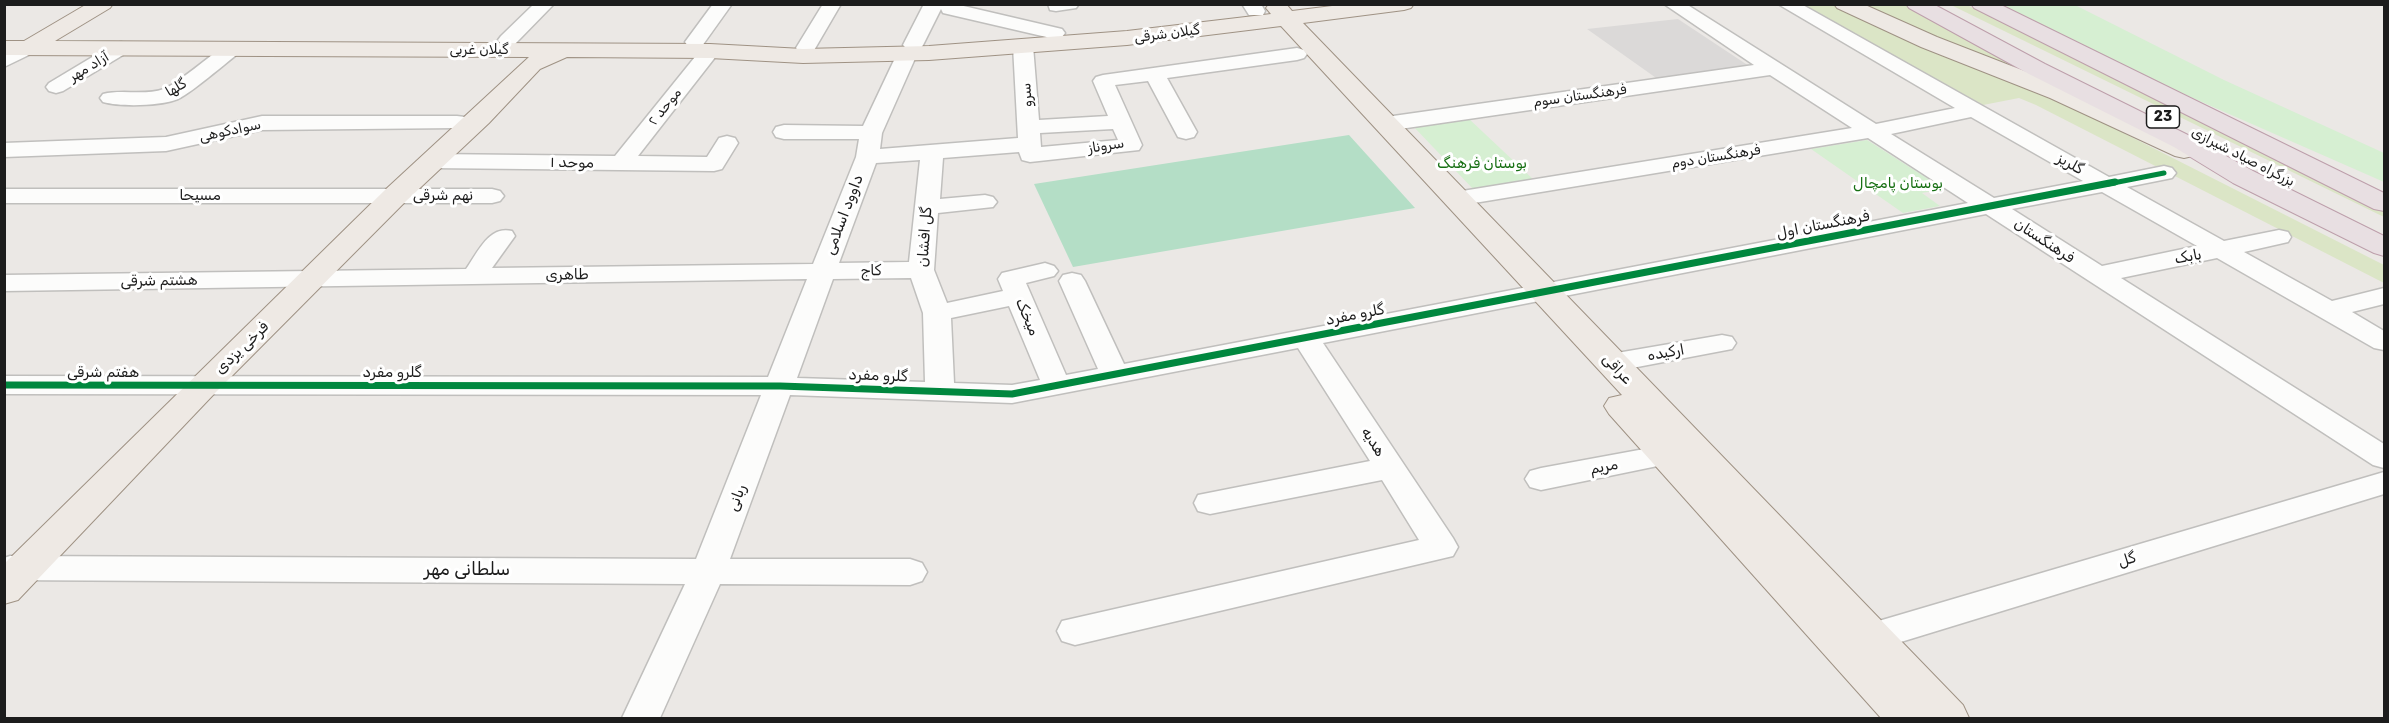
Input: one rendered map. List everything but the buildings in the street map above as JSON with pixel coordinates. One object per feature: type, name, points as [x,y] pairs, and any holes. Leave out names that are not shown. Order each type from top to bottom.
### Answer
[{"type":"highway","points":[[1916,4],[2046,74],[2183,142],[2243,177],[2385,247]]},
{"type":"highway","name":"بزرگراه صیاد شیرازی","points":[[1942,4],[2385,227]]},
{"type":"highway","name":"بزرگراه صیاد شیرازی","points":[[1981,4],[2385,203]]},
{"type":"highway","points":[[2322,171],[2385,191]]},
{"type":"highway","points":[[2322,171],[2385,197]]},
{"type":"main road","points":[[4,48],[34,45],[103,4]]},
{"type":"main road","name":"گیلان شرقی","points":[[921,49],[1283,10],[1404,4]]},
{"type":"main road","points":[[1844,4],[1929,42],[2059,93],[2243,177]]},
{"type":"main road","name":"گیلان شرقی","points":[[921,49],[1023,46],[1127,38],[1283,10]]},
{"type":"main road","name":"عراقی","points":[[1283,10],[1297,54],[1532,295],[1611,363],[1856,642],[1895,716]]},
{"type":"main road","name":"عراقی","points":[[1283,10],[1456,199],[1532,295],[1666,455],[1856,642],[1947,718]]},
{"type":"main road","name":"گیلان غربی","points":[[34,45],[232,49],[517,43]]},
{"type":"main road","name":"گیلان غربی","points":[[34,45],[517,43],[563,47],[921,49]]},
{"type":"main road","name":"فرخی یزدی","points":[[430,161],[457,122],[511,65],[517,43]]},
{"type":"main road","name":"گیلان غربی","points":[[702,46],[802,56],[921,49]]},
{"type":"main road","name":"فرخی یزدی","points":[[11,575],[430,161],[480,118],[532,64],[563,47]]},
{"type":"street","points":[[517,43],[545,4]]},
{"type":"street","points":[[702,46],[723,4]]},
{"type":"street","points":[[806,48],[832,4]]},
{"type":"street","name":"فرهنگستان","points":[[1673,4],[2385,458]]},
{"type":"street","name":"گلریز","points":[[1787,4],[2385,342]]},
{"type":"street","points":[[945,6],[1055,33]]},
{"type":"street","name":"داوود اسلامی","points":[[822,272],[867,157],[871,133],[945,6]]},
{"type":"street","points":[[4,62],[34,45]]},
{"type":"street","name":"موحد ۲","points":[[621,163],[702,46]]},
{"type":"street","name":"سرو","points":[[1023,46],[1029,135]]},
{"type":"street","name":"آزاد مهر","points":[[56,87],[121,48]]},
{"type":"street","name":"گلها","points":[[111,98],[147,98],[171,94],[232,49]]},
{"type":"street","name":"داوود اسلامی","points":[[867,157],[893,132],[921,49]]},
{"type":"street","name":"سروناز","points":[[1029,135],[1030,156],[1131,145],[1102,81],[1297,54]]},
{"type":"street","name":"فرهنگستان سوم","points":[[1386,124],[1774,68]]},
{"type":"street","points":[[1154,74],[1186,132]]},
{"type":"street","name":"فرهنگستان دوم","points":[[1456,199],[1872,131],[1974,110]]},
{"type":"street","name":"سوادکوهی","points":[[4,150],[166,144],[262,123],[457,122]]},
{"type":"street","points":[[784,132],[871,133]]},
{"type":"street","points":[[867,157],[932,153],[1029,135]]},
{"type":"street","name":"موحد ۱","points":[[430,161],[714,164],[727,143]]},
{"type":"street","points":[[4,166],[29,150]]},
{"type":"street","name":"گل افشان","points":[[932,153],[921,270],[937,313],[940,392]]},
{"type":"street","name":"فرهنگستان اول","points":[[1532,295],[2164,173]]},
{"type":"street","name":"نهم شرقی","points":[[395,195],[492,196]]},
{"type":"street","name":"مسیحا","points":[[4,196],[395,195]]},
{"type":"street","points":[[927,207],[985,201]]},
{"type":"street","points":[[473,277],[503,236]]},
{"type":"street","name":"بابک","points":[[2097,275],[2279,237]]},
{"type":"street","name":"کاج","points":[[822,272],[921,270]]},
{"type":"street","name":"میخک","points":[[1045,271],[1011,279],[1057,386]]},
{"type":"street","name":"طاهری","points":[[313,279],[822,272]]},
{"type":"street","name":"ربانی","points":[[641,718],[708,572],[822,272]]},
{"type":"street","name":"هشتم شرقی","points":[[4,283],[313,279]]},
{"type":"street","points":[[1072,280],[1115,375]]},
{"type":"street","name":"گلرو مفرد","points":[[202,387],[780,386],[1012,394],[1532,295]]},
{"type":"street","points":[[937,313],[1018,296]]},
{"type":"street","points":[[2329,310],[2384,296]]},
{"type":"street","name":"هدیه","points":[[1075,631],[1441,547],[1306,338]]},
{"type":"street","name":"ارکیده","points":[[1611,363],[1722,343]]},
{"type":"street","name":"هفتم شرقی","points":[[4,386],[202,387]]},
{"type":"street","name":"مریم","points":[[1541,479],[1666,455]]},
{"type":"street","points":[[1210,503],[1390,468]]},
{"type":"street","name":"گل","points":[[1856,642],[2385,483]]},
{"type":"street","name":"سلطانی مهر","points":[[11,575],[910,572]]},
{"type":"green space","points":[[1801,5],[1832,5],[1927,48],[2082,112],[2384,265],[2384,283],[2036,105],[2019,98],[1983,105]]},
{"type":"green space","points":[[1850,5],[1910,5],[2064,87]]},
{"type":"green space","points":[[1951,5],[1967,5],[2384,208],[2384,217]]},
{"type":"green space","points":[[1993,5],[2075,5],[2224,80],[2384,153],[2384,182],[2138,74]]},
{"type":"green space","name":"بوستان فرهنگ","points":[[1467,117],[1535,181],[1475,191],[1412,125]]},
{"type":"green space","points":[[1349,135],[1415,208],[1073,267],[1034,184]]},
{"type":"green space","name":"بوستان پامچال","points":[[1867,140],[1944,189],[1922,193],[1940,206],[1903,213],[1811,149]]},
{"type":"shaded area","points":[[1678,19],[1752,68],[1659,80],[1587,29]]},
{"type":"cycle path","points":[[4,385],[780,386],[1012,394],[2164,173]]}]
